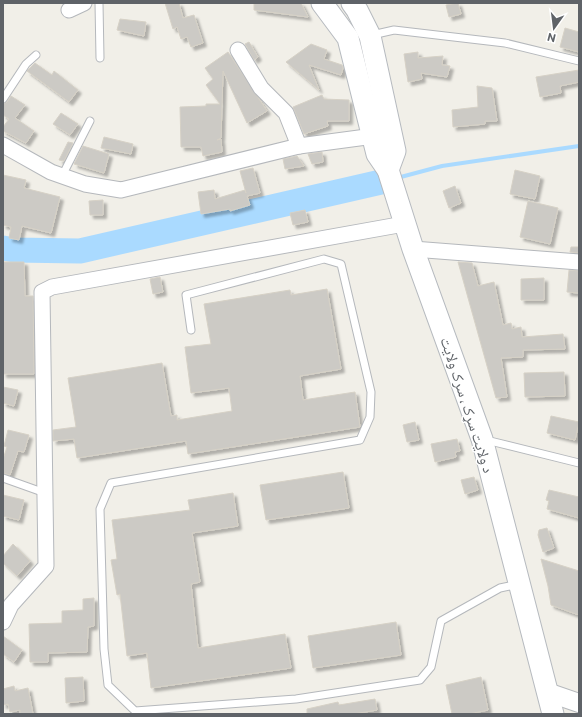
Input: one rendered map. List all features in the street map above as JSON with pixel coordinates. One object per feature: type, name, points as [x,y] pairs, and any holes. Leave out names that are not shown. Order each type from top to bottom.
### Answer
[{"type":"main road","name":"د ولایت سړک ، سرک ولایت","points":[[322,3],[348,38],[374,136],[377,154],[388,170],[404,224],[482,439],[552,714]]},
{"type":"main road","points":[[352,3],[370,36],[395,151],[388,170]]},
{"type":"street","points":[[70,10],[84,3]]},
{"type":"street","points":[[238,50],[261,88],[286,113],[299,146]]},
{"type":"street","points":[[3,145],[51,172],[85,184],[121,190],[299,146],[374,136]]},
{"type":"street","points":[[3,622],[11,605],[46,566],[42,292],[52,287],[404,224]]},
{"type":"street","points":[[413,249],[579,262]]},
{"type":"street","points":[[547,692],[579,703]]},
{"type":"lane","points":[[99,3],[100,58]]},
{"type":"lane","points":[[370,36],[394,30],[497,42],[579,61]]},
{"type":"lane","points":[[3,99],[26,64],[36,55]]},
{"type":"lane","points":[[62,176],[90,121]]},
{"type":"lane","points":[[191,330],[186,295],[324,259],[341,264],[371,392],[370,417],[360,440],[111,483],[100,509],[104,649],[108,685],[135,711],[296,699],[420,680],[430,667],[441,622],[500,588],[519,584]]},
{"type":"lane","points":[[482,439],[579,463]]},
{"type":"lane","points":[[3,478],[45,493]]},
{"type":"building","points":[[165,3],[179,3],[183,18],[194,15],[203,43],[191,47],[187,37],[181,39],[177,27],[173,29]]},
{"type":"building","points":[[254,3],[301,3],[308,17],[254,10]]},
{"type":"building","points":[[458,3],[461,14],[449,17],[446,5]]},
{"type":"building","points":[[120,19],[146,22],[144,36],[117,30]]},
{"type":"building","points":[[565,28],[579,32],[579,52],[560,47]]},
{"type":"building","points":[[249,42],[258,57],[254,60],[245,44]]},
{"type":"building","points":[[311,44],[327,50],[324,59],[342,65],[343,68],[341,75],[309,65],[319,90],[286,62]]},
{"type":"building","points":[[228,52],[267,111],[247,123],[223,71],[221,138],[217,140],[221,139],[222,152],[203,156],[201,147],[181,147],[180,107],[220,104],[206,85],[213,79],[205,68]]},
{"type":"building","points":[[418,52],[418,58],[443,56],[442,65],[450,66],[447,77],[421,73],[422,79],[408,82],[404,54]]},
{"type":"building","points":[[35,63],[52,75],[54,71],[78,90],[69,102],[27,71]]},
{"type":"building","points":[[579,70],[579,82],[560,86],[561,93],[540,97],[536,77]]},
{"type":"building","points":[[477,86],[492,88],[497,121],[485,121],[485,124],[453,127],[452,110],[478,107]]},
{"type":"building","points":[[322,95],[324,99],[349,100],[349,121],[327,121],[328,126],[304,134],[293,107]]},
{"type":"building","points":[[11,96],[25,105],[15,118],[34,131],[26,143],[3,131],[3,127],[9,119],[3,115],[3,104],[7,102]]},
{"type":"building","points":[[61,113],[78,124],[70,135],[53,124]]},
{"type":"building","points":[[104,137],[133,144],[131,154],[101,148]]},
{"type":"building","points":[[68,142],[73,143],[64,161],[59,160]]},
{"type":"building","points":[[83,146],[109,154],[104,173],[74,164]]},
{"type":"building","points":[[322,152],[323,162],[312,164],[308,154]]},
{"type":"building","points":[[297,156],[304,166],[285,169],[283,159]]},
{"type":"building","points":[[253,168],[260,193],[247,196],[250,205],[230,211],[230,209],[201,214],[198,192],[214,190],[215,199],[245,190],[246,193],[240,171]]},
{"type":"building","points":[[515,170],[540,176],[535,199],[510,194]]},
{"type":"building","points":[[3,175],[26,180],[24,188],[60,197],[51,233],[22,226],[19,240],[9,238],[11,227],[3,225]]},
{"type":"building","points":[[455,186],[461,203],[449,208],[443,191]]},
{"type":"building","points":[[103,200],[103,215],[90,215],[89,201]]},
{"type":"building","points":[[528,201],[558,208],[550,244],[520,237]]},
{"type":"building","points":[[305,210],[308,222],[293,225],[290,213]]},
{"type":"building","points":[[571,247],[579,247],[579,253],[570,252]]},
{"type":"building","points":[[3,262],[24,262],[25,296],[33,296],[34,374],[3,374]]},
{"type":"building","points":[[458,262],[472,263],[478,286],[494,282],[503,325],[511,323],[512,329],[521,327],[522,337],[563,334],[565,349],[523,350],[523,357],[501,358],[507,397],[496,398]]},
{"type":"building","points":[[569,270],[579,271],[579,293],[567,292]]},
{"type":"building","points":[[160,277],[163,292],[153,294],[150,279]]},
{"type":"building","points":[[544,278],[544,300],[521,300],[521,279]]},
{"type":"building","points":[[327,289],[341,369],[300,376],[303,400],[355,392],[360,427],[188,454],[186,441],[77,458],[74,439],[53,441],[53,430],[76,427],[68,378],[162,363],[171,416],[177,415],[177,420],[232,411],[229,388],[191,393],[185,347],[211,344],[204,304],[290,290],[291,295]]},
{"type":"building","points":[[564,372],[565,396],[525,397],[524,373]]},
{"type":"building","points":[[3,387],[18,390],[14,406],[3,403]]},
{"type":"building","points":[[551,416],[579,422],[575,440],[547,433]]},
{"type":"building","points":[[415,422],[419,440],[407,442],[403,425]]},
{"type":"building","points":[[8,430],[29,435],[24,452],[18,451],[10,475],[3,473],[3,459],[7,447],[4,446]]},
{"type":"building","points":[[457,439],[460,451],[455,452],[456,457],[435,462],[431,444]]},
{"type":"building","points":[[343,472],[349,508],[266,520],[260,485]]},
{"type":"building","points":[[474,477],[478,490],[465,494],[461,480]]},
{"type":"building","points":[[549,490],[579,497],[579,518],[547,509],[549,501],[546,500]]},
{"type":"building","points":[[233,493],[238,526],[192,533],[200,582],[191,584],[198,648],[285,634],[291,668],[151,688],[147,653],[127,656],[120,594],[117,595],[111,560],[117,559],[112,520],[190,510],[188,500]]},
{"type":"building","points":[[3,495],[24,500],[19,520],[3,516]]},
{"type":"building","points":[[547,528],[554,548],[543,552],[538,535],[539,530]]},
{"type":"building","points":[[13,544],[30,561],[17,576],[3,563],[3,556]]},
{"type":"building","points":[[541,559],[579,571],[579,615],[551,605]]},
{"type":"building","points":[[94,598],[94,626],[88,627],[87,652],[48,653],[48,662],[30,662],[29,624],[62,623],[62,611],[83,610],[83,599]]},
{"type":"building","points":[[396,622],[401,655],[313,668],[308,636]]},
{"type":"building","points":[[3,636],[22,650],[14,662],[3,654]]},
{"type":"building","points":[[83,677],[84,701],[66,703],[65,678]]},
{"type":"building","points":[[481,677],[488,710],[469,714],[452,714],[446,685]]},
{"type":"building","points":[[14,686],[15,691],[28,688],[33,714],[20,714],[20,710],[10,712],[8,704],[3,705],[3,689]]},
{"type":"building","points":[[375,699],[377,710],[353,714],[307,714],[307,709],[338,702],[339,705]]},
{"type":"waterway","points":[[397,178],[442,166],[579,146]]},
{"type":"waterway","points":[[3,248],[14,250],[80,251],[381,182]]}]
